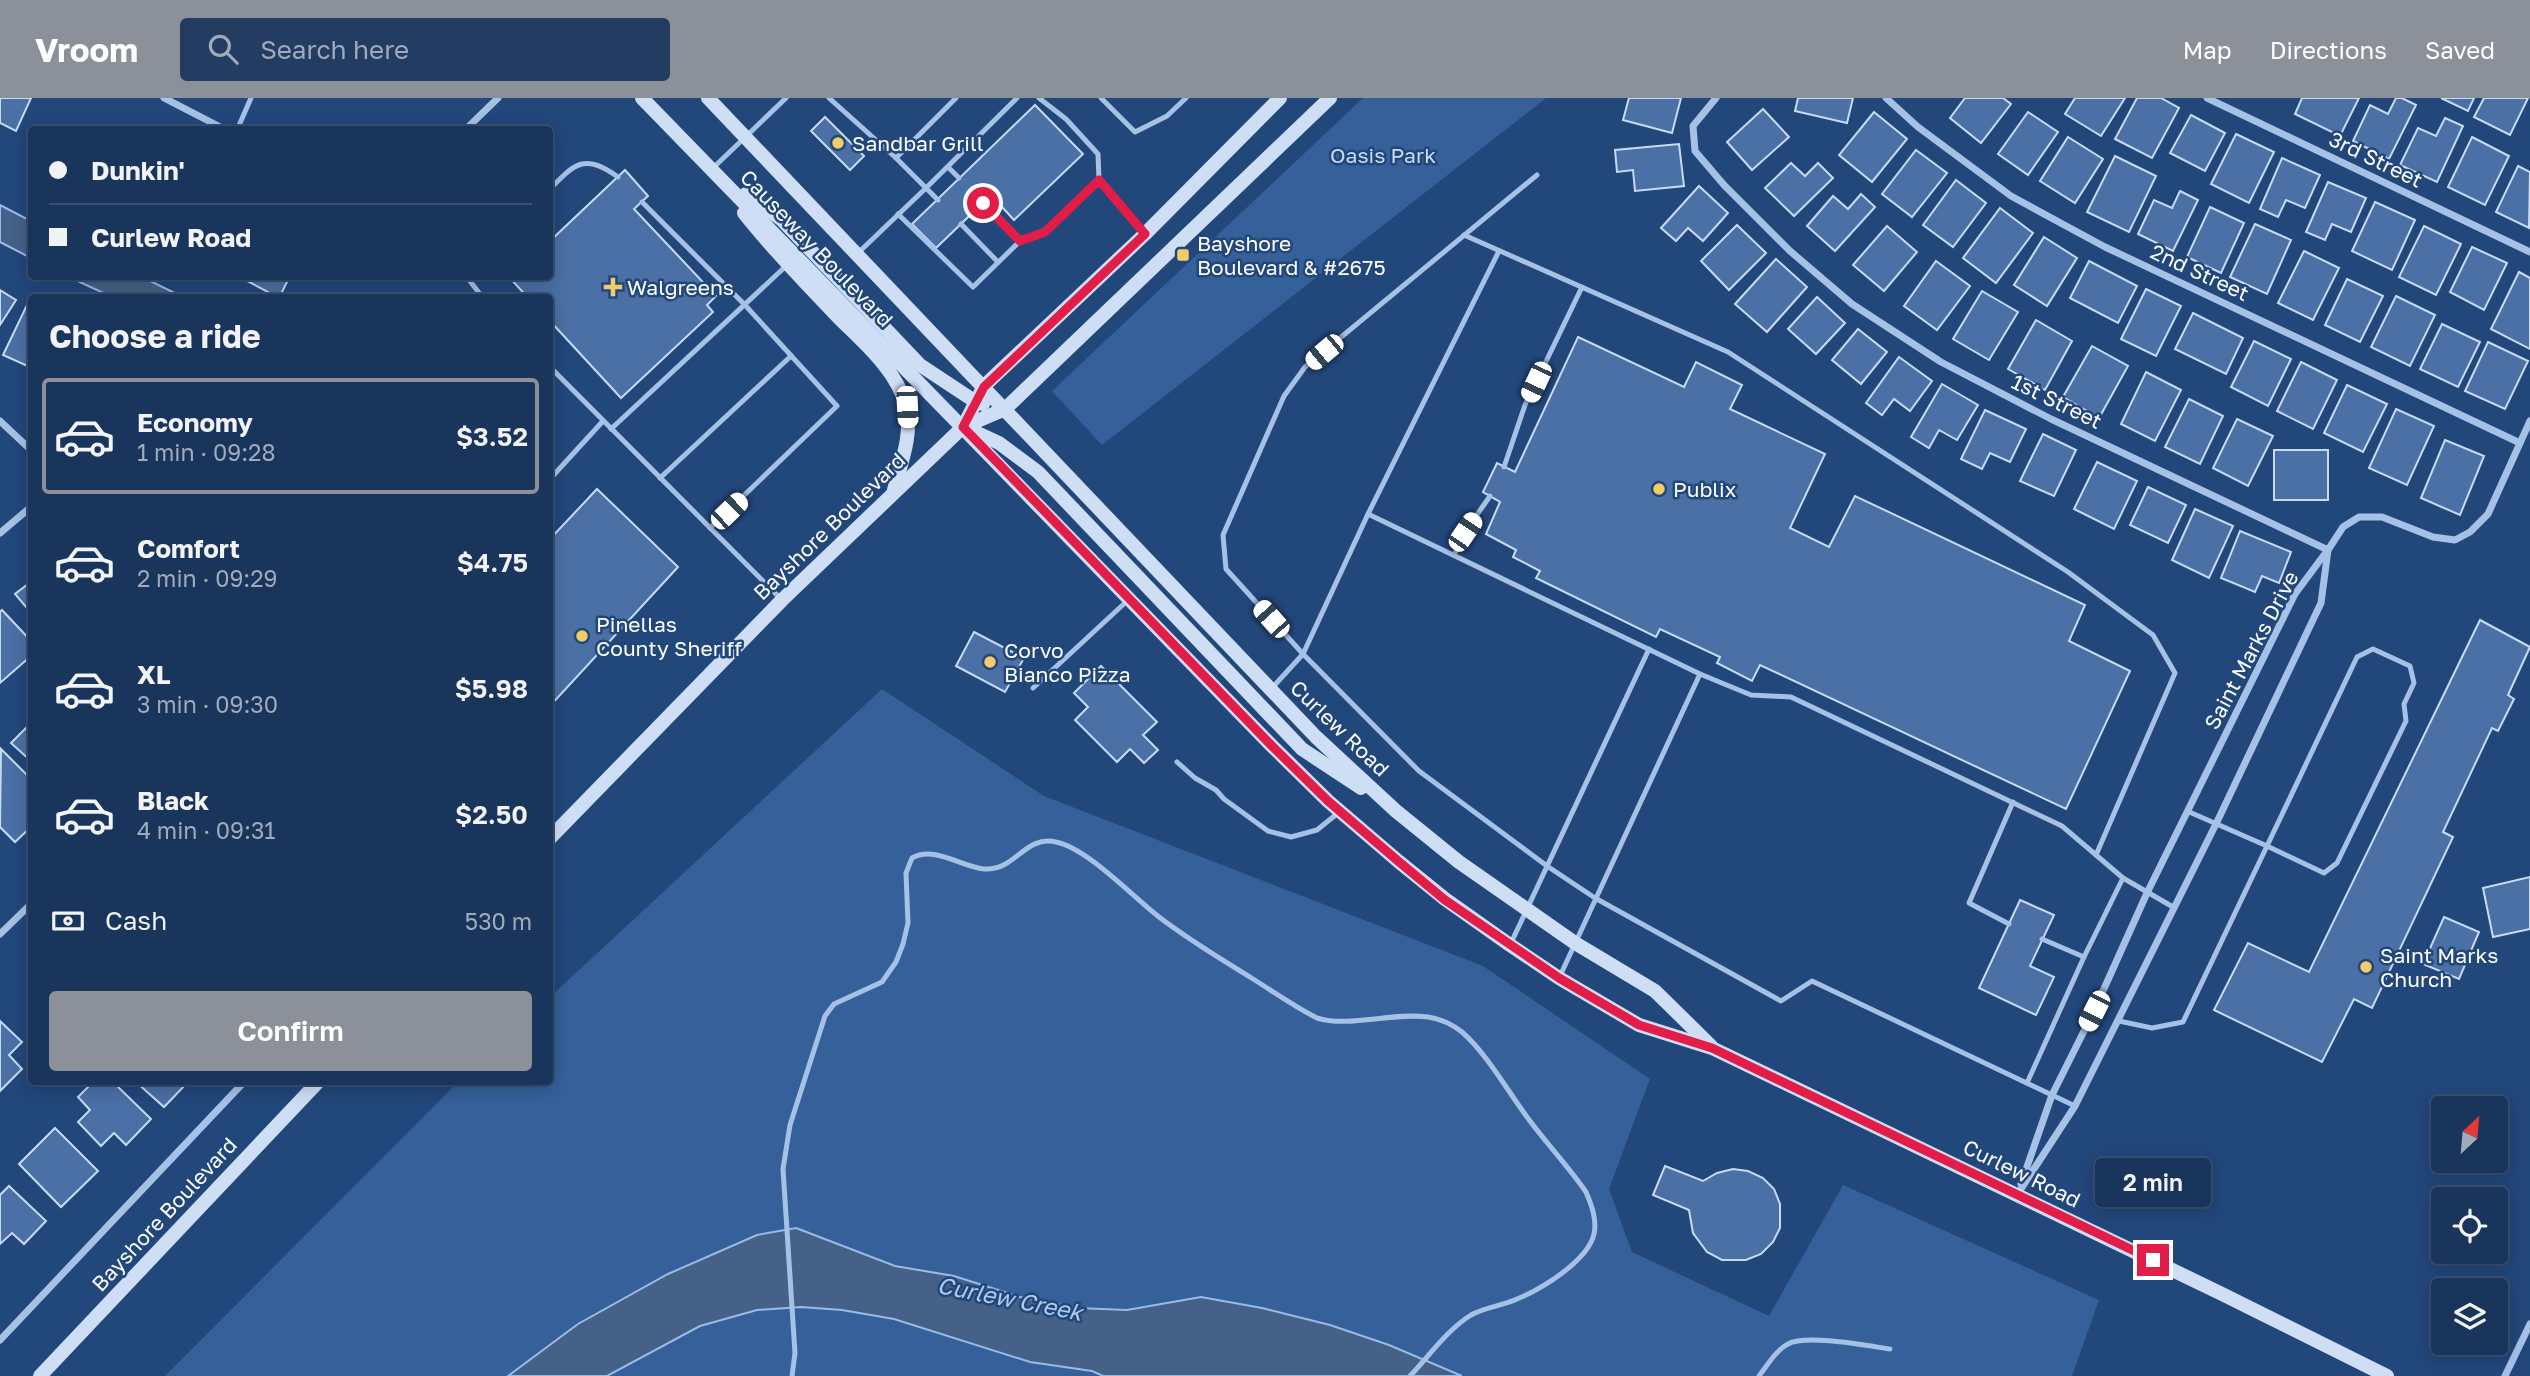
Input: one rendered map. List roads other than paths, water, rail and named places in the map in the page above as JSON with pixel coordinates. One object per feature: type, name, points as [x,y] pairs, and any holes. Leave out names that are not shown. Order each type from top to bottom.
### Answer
[{"type":"main road","name":"Causeway Boulevard","points":[[642,98],[963,427]]},
{"type":"main road","name":"Causeway Boulevard","points":[[708,98],[984,387]]},
{"type":"main road","name":"Bayshore Boulevard","points":[[553,835],[782,600],[963,427],[984,387],[1145,234],[1280,98]]},
{"type":"main road","name":"Bayshore Boulevard","points":[[963,427],[1005,410],[1330,98]]},
{"type":"main road","points":[[711,170],[763,237],[881,362],[899,386],[907,407],[908,433],[894,492]]},
{"type":"main road","points":[[711,170],[781,219],[920,365],[976,402],[1005,410]]},
{"type":"main road","name":"Curlew Road","points":[[984,387],[1270,690],[1396,811],[1526,911],[1655,991],[1712,1048]]},
{"type":"main road","points":[[963,427],[999,443],[1038,472],[1302,749],[1396,811]]},
{"type":"main road","name":"Curlew Road","points":[[963,427],[1272,746],[1340,811],[1445,900],[1559,978],[1639,1025],[1712,1048],[2387,1376]]},
{"type":"main road","name":"Bayshore Boulevard","points":[[40,1376],[315,1085]]},
{"type":"street","points":[[164,98],[218,126]]},
{"type":"street","points":[[469,126],[498,98]]},
{"type":"street","name":"1st Street","points":[[1716,98],[1693,126],[1695,151],[1724,186],[1790,251],[1852,304],[1941,362],[2002,394],[2328,550]]},
{"type":"street","name":"2nd Street","points":[[1886,98],[1918,127],[2011,196],[2105,247],[2520,443]]},
{"type":"street","name":"3rd Street","points":[[2207,98],[2530,253]]},
{"type":"street","points":[[0,421],[28,447]]},
{"type":"street","points":[[2328,550],[2343,527],[2358,517],[2382,517],[2433,537],[2455,540],[2470,532],[2488,514],[2530,421]]},
{"type":"street","points":[[0,533],[28,509]]},
{"type":"street","name":"Saint Marks Drive","points":[[2017,1195],[2052,1095],[2094,1011],[2147,893],[2295,594],[2328,550]]},
{"type":"street","name":"Saint Marks Drive","points":[[2017,1195],[2075,1106],[2216,824],[2321,603],[2328,550]]},
{"type":"street","points":[[0,934],[28,908]]},
{"type":"street","points":[[0,1340],[241,1085]]},
{"type":"street","points":[[2505,1376],[2530,1324]]},
{"type":"lane","points":[[239,126],[251,98]]},
{"type":"lane","points":[[711,170],[786,98]]},
{"type":"lane","points":[[830,98],[896,158],[937,200]]},
{"type":"lane","points":[[896,158],[956,98]]},
{"type":"lane","points":[[857,254],[1017,98]]},
{"type":"lane","points":[[1039,98],[1066,119],[1098,154],[1099,180],[1145,234]]},
{"type":"lane","points":[[1101,98],[1135,132],[1167,116],[1186,98]]},
{"type":"lane","points":[[553,186],[573,165],[582,163],[591,162],[603,166],[618,177]]},
{"type":"lane","points":[[948,167],[959,178]]},
{"type":"lane","points":[[1537,176],[1306,367],[1284,396],[1223,535],[1226,569],[1303,654],[1419,771],[1547,866],[1595,898],[1781,1001],[1812,981],[2075,1106]]},
{"type":"lane","points":[[898,214],[973,287],[1020,241],[1045,232],[1099,180]]},
{"type":"lane","points":[[642,202],[745,305],[837,406],[710,528]]},
{"type":"lane","points":[[983,203],[1020,241]]},
{"type":"lane","points":[[961,224],[997,261]]},
{"type":"lane","points":[[1464,236],[1728,352],[2068,572],[2153,635],[2175,673],[2096,855]]},
{"type":"lane","points":[[1270,690],[1303,654],[1368,514],[1499,251]]},
{"type":"lane","points":[[611,429],[788,264]]},
{"type":"lane","points":[[469,280],[480,294]]},
{"type":"lane","points":[[1504,467],[1525,405],[1581,287]]},
{"type":"lane","points":[[660,478],[791,356]]},
{"type":"lane","points":[[553,371],[782,600]]},
{"type":"lane","points":[[553,476],[603,421]]},
{"type":"lane","points":[[1454,555],[1465,532],[1490,496]]},
{"type":"lane","points":[[1368,514],[1700,674],[1751,695],[1791,697],[2013,802],[2062,826],[2123,878],[2173,907]]},
{"type":"lane","points":[[1033,688],[1130,599]]},
{"type":"lane","points":[[1510,945],[1649,649]]},
{"type":"lane","points":[[2119,1020],[2152,1028],[2183,1022],[2267,846],[2357,657],[2373,649],[2410,666],[2414,683],[2404,704],[2406,721],[2337,863],[2324,873],[2267,846],[2187,811]]},
{"type":"lane","points":[[1559,978],[1700,674]]},
{"type":"lane","points":[[1177,762],[1268,831],[1291,837],[1304,834],[1317,830],[1340,811]]},
{"type":"lane","points":[[2009,924],[1969,903],[2013,802]]},
{"type":"lane","points":[[792,1376],[794,1346],[783,1189],[785,1156],[790,1125],[825,1016],[834,1004],[882,982],[900,953],[908,923],[906,880],[909,862],[916,856],[927,853],[978,868],[1000,868],[1035,843],[1055,841],[1080,853],[1200,947],[1317,1018],[1337,1022],[1387,1016],[1437,1018],[1453,1026],[1476,1047],[1529,1121],[1586,1192],[1592,1206],[1595,1227],[1589,1246],[1560,1273],[1517,1300],[1475,1313],[1447,1336],[1410,1376]]},
{"type":"lane","points":[[2027,1083],[2123,878]]},
{"type":"lane","points":[[2042,939],[2084,957]]},
{"type":"lane","points":[[1759,1376],[1783,1347],[1797,1340],[1890,1349]]},
{"type":"water","points":[[0,205],[28,219],[28,256],[0,242]]},
{"type":"water","points":[[75,280],[148,280],[177,294],[106,294]]},
{"type":"water","name":"Curlew Creek","points":[[796,1228],[895,1266],[954,1276],[1020,1297],[1077,1308],[1127,1310],[1201,1297],[1262,1308],[1330,1325],[1389,1345],[1462,1376],[1103,1376],[1092,1371],[1030,1362],[894,1319],[842,1310],[801,1307],[757,1310],[700,1326],[607,1376],[508,1376],[578,1324],[668,1274],[757,1235]]},
{"type":"place","name":"Sandbar Grill","points":[[838,143]]},
{"type":"place","name":"Bayshore Boulevard & #2675","points":[[1183,255]]},
{"type":"place","name":"Walgreens","points":[[613,287]]},
{"type":"place","name":"Publix","points":[[1659,489]]},
{"type":"place","name":"Pinellas County Sheriff","points":[[582,636]]},
{"type":"place","name":"Corvo Bianco Pizza","points":[[990,662]]},
{"type":"place","name":"Saint Marks Church","points":[[2366,967]]},
{"type":"park label","name":"Oasis Park","points":[[1383,155]]}]
